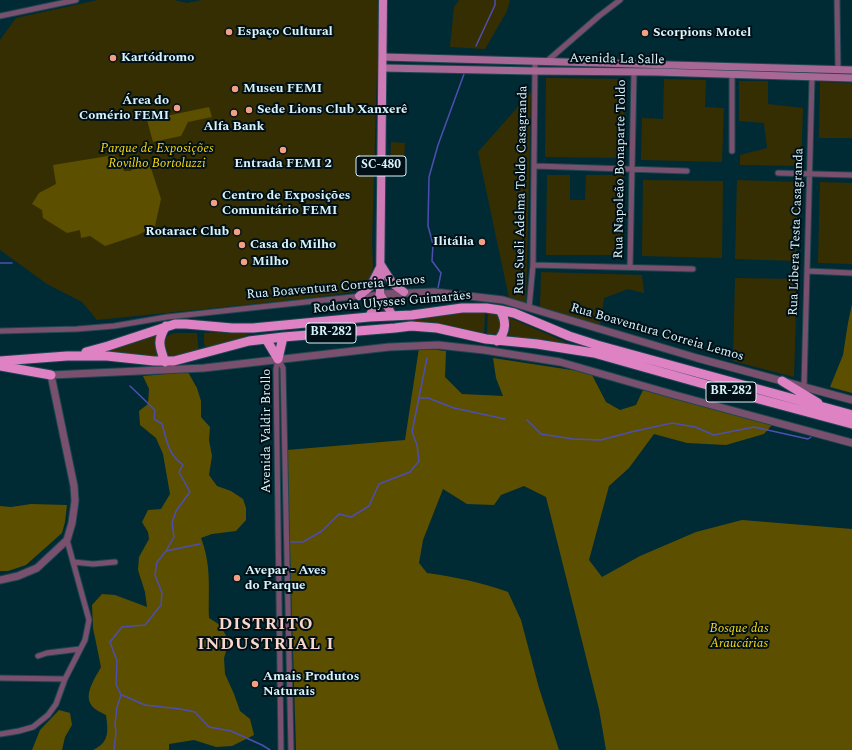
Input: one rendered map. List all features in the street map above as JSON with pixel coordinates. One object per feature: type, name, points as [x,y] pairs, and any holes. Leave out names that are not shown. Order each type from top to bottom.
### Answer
[{"type":"highway","name":"Rodovia Ulysses Guimarães","points":[[67,356],[108,346],[175,324],[254,328],[412,315],[462,308],[500,310],[597,345],[852,415]]},
{"type":"highway","points":[[497,341],[501,337],[504,328],[504,318],[500,310]]},
{"type":"highway","points":[[165,362],[161,352],[160,336],[166,326]]},
{"type":"highway","name":"Rodovia Ulysses Guimarães","points":[[0,361],[67,356],[107,356],[165,362],[185,359],[249,341],[410,326],[437,328],[486,340],[536,344],[594,353],[852,424]]},
{"type":"highway","points":[[278,359],[283,337]]},
{"type":"highway","points":[[266,339],[278,359]]},
{"type":"highway","points":[[0,366],[51,375]]},
{"type":"highway","points":[[782,381],[828,408]]},
{"type":"main road","name":"SC-480","points":[[370,318],[380,294],[383,0]]},
{"type":"main road","name":"Avenida La Salle","points":[[383,57],[852,70]]},
{"type":"main road","points":[[657,64],[657,72]]},
{"type":"main road","name":"Avenida La Salle","points":[[383,68],[634,71],[852,78]]},
{"type":"main road","points":[[781,68],[781,76]]},
{"type":"main road","points":[[381,265],[393,284],[404,292]]},
{"type":"main road","points":[[359,296],[370,287],[381,265]]},
{"type":"main road","points":[[380,294],[393,316]]},
{"type":"street","points":[[0,16],[76,0]]},
{"type":"street","points":[[545,62],[620,0]]},
{"type":"street","points":[[837,0],[838,70]]},
{"type":"street","name":"Rua Sueli Adelma Toldo Casagranda","points":[[529,308],[533,265],[535,62]]},
{"type":"street","name":"Rua Napoleão Bonaparte Toldo","points":[[630,267],[634,71]]},
{"type":"street","points":[[732,74],[732,151]]},
{"type":"street","name":"Rua Libera Testa Casagranda","points":[[804,387],[812,77]]},
{"type":"street","points":[[535,166],[687,171]]},
{"type":"street","points":[[778,173],[852,174]]},
{"type":"street","points":[[533,265],[693,269]]},
{"type":"street","points":[[807,272],[852,273]]},
{"type":"street","name":"Rua Boaventura Correia Lemos","points":[[0,332],[114,326],[167,317],[359,296],[404,292],[434,292],[503,300],[684,354],[852,400]]},
{"type":"street","points":[[0,580],[18,576],[37,568],[67,540],[72,523],[75,502],[74,486],[51,375],[204,368],[389,347],[438,345],[484,350],[560,362],[674,395],[852,443]]},
{"type":"street","name":"Avenida Valdir Brollo","points":[[278,359],[276,369],[281,750]]},
{"type":"street","name":"Avenida Valdir Brollo","points":[[278,359],[283,368],[291,750]]},
{"type":"street","points":[[1,734],[33,727],[48,715],[56,704],[65,679],[85,640],[89,620],[67,540]]},
{"type":"street","points":[[73,562],[98,564],[115,562]]},
{"type":"street","points":[[38,656],[47,652],[80,649]]},
{"type":"street","points":[[0,678],[65,679]]},
{"type":"green space","name":"Parque de Exposições Rovilho Bortoluzzi","points":[[98,0],[174,0],[187,3],[202,0],[379,0],[372,242],[373,268],[369,282],[358,291],[311,298],[97,320],[82,302],[47,284],[0,250],[0,40],[16,18]]},
{"type":"green space","points":[[459,0],[510,0],[507,11],[485,49],[450,47],[454,7]]},
{"type":"green space","points":[[546,78],[625,79],[624,158],[545,157]]},
{"type":"green space","points":[[664,79],[706,80],[705,107],[724,108],[722,162],[641,160],[642,118],[663,119]]},
{"type":"green space","points":[[739,81],[768,81],[768,104],[803,108],[801,166],[740,165],[740,155],[767,148],[764,123],[739,121]]},
{"type":"green space","points":[[820,82],[852,83],[852,138],[819,138]]},
{"type":"green space","points":[[531,92],[526,305],[509,298],[478,152]]},
{"type":"green space","points":[[209,107],[212,117],[188,122],[181,136],[153,142],[147,120]]},
{"type":"green space","points":[[391,142],[405,143],[404,171],[390,171]]},
{"type":"green space","points":[[114,155],[121,160],[124,171],[130,171],[149,162],[161,199],[155,226],[138,235],[105,246],[90,236],[81,238],[80,230],[67,233],[43,218],[42,210],[32,204],[39,193],[56,184],[53,165]]},
{"type":"green space","points":[[547,175],[570,175],[570,200],[585,200],[586,175],[624,175],[623,255],[546,255]]},
{"type":"green space","points":[[643,180],[723,181],[722,258],[642,256]]},
{"type":"green space","points":[[737,180],[798,182],[796,261],[735,259]]},
{"type":"green space","points":[[820,182],[852,183],[852,264],[818,263]]},
{"type":"green space","points":[[541,272],[642,275],[644,293],[628,289],[604,298],[600,325],[540,309]]},
{"type":"green space","points":[[735,278],[797,279],[794,377],[733,361]]},
{"type":"green space","points":[[852,304],[852,393],[830,387],[843,355]]},
{"type":"green space","points":[[485,311],[484,335],[457,327],[421,321],[411,321],[456,313]]},
{"type":"green space","points":[[488,311],[499,316],[502,327],[498,334],[487,335]]},
{"type":"green space","points":[[508,317],[572,345],[540,339],[507,339],[511,326]]},
{"type":"green space","points":[[218,332],[249,334],[207,351],[204,343],[204,333]]},
{"type":"green space","points":[[197,333],[199,353],[176,357],[167,354],[164,346],[164,340],[171,334]]},
{"type":"green space","points":[[158,335],[154,343],[158,358],[98,353]]},
{"type":"green space","name":"Bosque das Araucárias","points":[[419,348],[446,351],[445,377],[462,394],[503,396],[496,378],[493,358],[591,373],[606,402],[620,410],[636,405],[643,390],[772,425],[764,434],[726,445],[687,443],[654,434],[629,468],[609,486],[589,560],[602,577],[640,556],[696,532],[742,520],[852,529],[852,750],[606,750],[599,709],[546,497],[524,486],[501,495],[494,505],[467,504],[443,489],[423,540],[419,563],[427,573],[468,580],[508,592],[521,620],[539,688],[559,750],[296,750],[287,450],[405,440]]},
{"type":"green space","points":[[188,372],[197,388],[201,401],[201,417],[210,427],[209,440],[212,456],[209,475],[217,486],[231,491],[243,499],[246,508],[246,520],[236,531],[212,534],[201,538],[208,568],[209,618],[220,625],[229,641],[224,658],[225,674],[240,711],[250,719],[254,735],[232,746],[216,747],[194,740],[169,744],[169,750],[93,750],[99,747],[105,740],[107,736],[107,726],[106,715],[92,706],[89,697],[89,692],[93,681],[101,667],[93,628],[92,605],[102,594],[115,595],[147,607],[145,592],[138,570],[139,557],[149,539],[148,532],[142,522],[148,510],[161,509],[170,494],[163,454],[156,438],[140,425],[139,411],[148,404],[149,389],[143,376]]},
{"type":"green space","points":[[31,504],[67,505],[62,533],[26,565],[8,571],[0,571],[0,506],[11,507]]},
{"type":"green space","points":[[59,710],[70,713],[72,725],[65,737],[62,750],[32,750],[40,730]]},
{"type":"waterway","points":[[476,46],[495,5],[495,0]]},
{"type":"waterway","points":[[438,288],[441,273],[432,261],[433,244],[428,226],[429,177],[438,145],[464,74]]},
{"type":"waterway","points":[[0,263],[12,263]]},
{"type":"waterway","points":[[290,542],[303,542],[322,531],[339,514],[351,517],[369,506],[379,484],[410,472],[419,461],[417,445],[412,432],[427,358]]},
{"type":"waterway","points":[[114,750],[117,707],[121,695],[116,684],[117,661],[110,642],[122,627],[145,625],[161,605],[162,593],[155,575],[157,562],[166,551],[174,537],[172,523],[176,511],[190,492],[179,472],[183,465],[171,452],[162,424],[154,419],[155,410],[130,386]]},
{"type":"waterway","points":[[419,398],[428,398],[454,408],[505,419]]},
{"type":"waterway","points":[[527,420],[541,434],[573,439],[601,440],[672,423],[695,427],[714,435],[754,427],[808,439],[811,437]]},
{"type":"waterway","points":[[166,551],[200,544]]},
{"type":"waterway","points":[[122,695],[145,705],[195,712],[209,727],[231,731],[270,750]]},
{"type":"place","name":"Espaço Cultural","points":[[229,32]]},
{"type":"place","name":"Scorpions Motel","points":[[645,33]]},
{"type":"place","name":"Kartódromo","points":[[113,58]]},
{"type":"place","name":"Museu FEMI","points":[[235,89]]},
{"type":"place","name":"Área do Comério FEMI","points":[[177,108]]},
{"type":"place","name":"Sede Lions Club Xanxerê","points":[[249,110]]},
{"type":"place","name":"Alfa Bank","points":[[234,113]]},
{"type":"place","name":"Entrada FEMI 2","points":[[283,150]]},
{"type":"place","name":"Centro de Exposições Comunitário FEMI","points":[[214,203]]},
{"type":"place","name":"Rotaract Club","points":[[237,232]]},
{"type":"place","name":"Ilitália","points":[[482,242]]},
{"type":"place","name":"Casa do Milho","points":[[242,245]]},
{"type":"place","name":"Milho","points":[[244,262]]},
{"type":"place","name":"Avepar - Aves do Parque","points":[[237,578]]},
{"type":"place","name":"Amais Produtos Naturais","points":[[255,684]]},
{"type":"district","name":"DISTRITO INDUSTRIAL I","points":[[266,636]]}]
